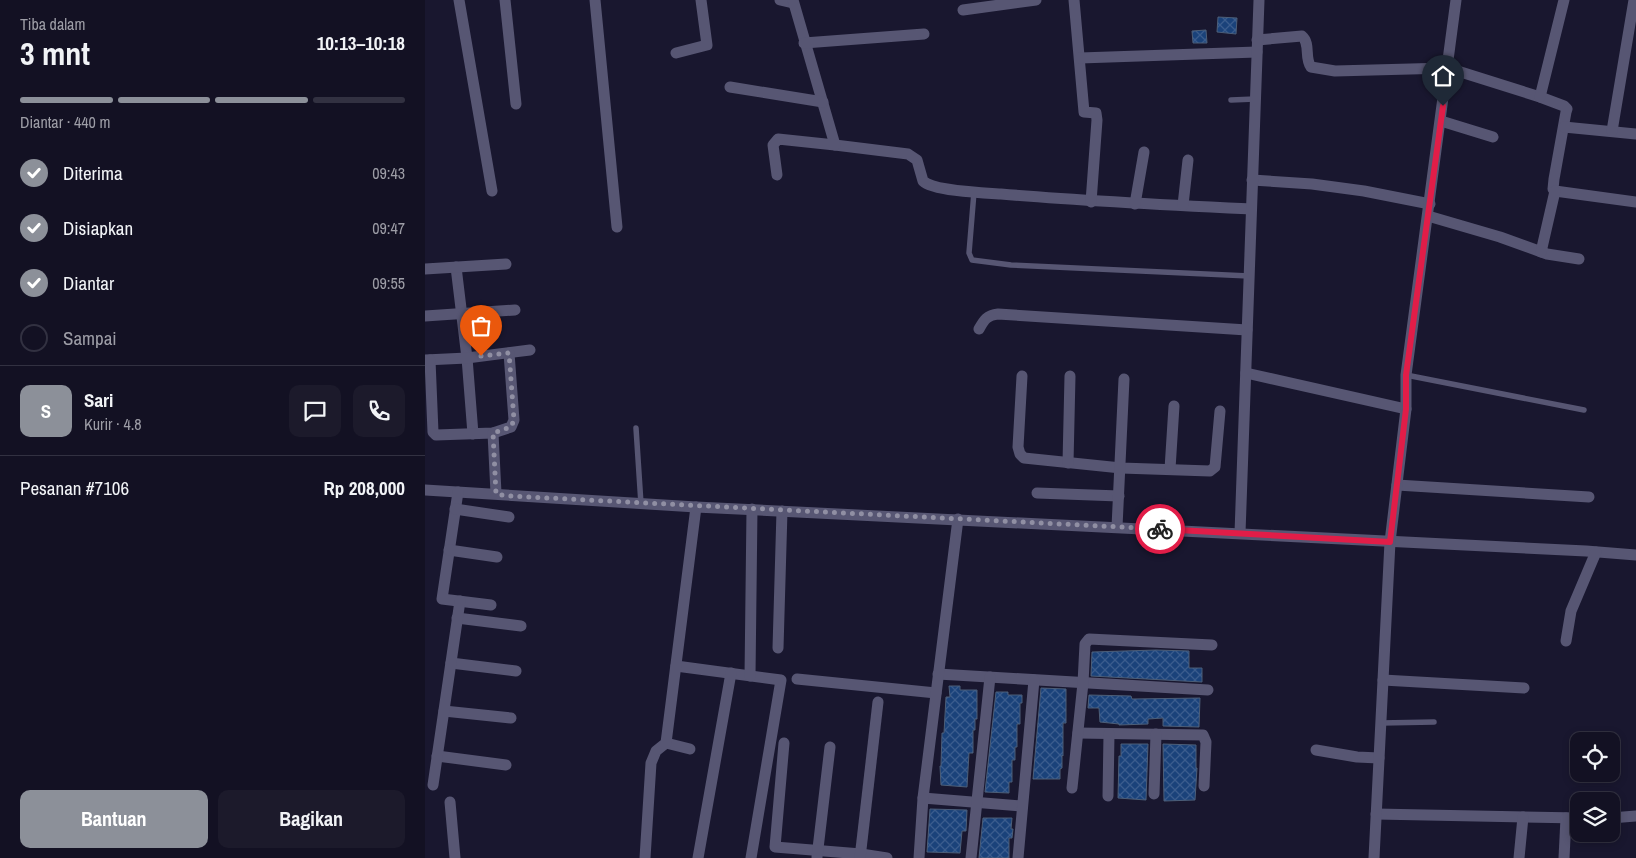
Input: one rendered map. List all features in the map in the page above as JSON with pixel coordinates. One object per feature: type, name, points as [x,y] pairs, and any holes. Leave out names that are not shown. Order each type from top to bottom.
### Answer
[{"type":"street","points":[[459,0],[492,191]]},
{"type":"street","points":[[505,0],[516,104]]},
{"type":"street","points":[[595,0],[617,227]]},
{"type":"street","points":[[676,54],[707,46],[701,0]]},
{"type":"street","points":[[780,0],[793,1],[835,145]]},
{"type":"street","points":[[963,10],[1036,0]]},
{"type":"street","points":[[1074,0],[1084,112],[1097,114],[1091,202]]},
{"type":"street","points":[[1233,532],[1246,373],[1240,329],[1247,276],[1245,209],[1252,180],[1253,99],[1259,0]]},
{"type":"street","points":[[1374,858],[1376,814],[1375,758],[1381,723],[1383,680],[1384,541],[1397,485],[1400,407],[1406,375],[1426,207],[1441,121],[1443,68],[1456,0]]},
{"type":"street","points":[[1540,97],[1564,0]]},
{"type":"street","points":[[1612,132],[1634,0]]},
{"type":"street","points":[[804,43],[924,34]]},
{"type":"street","points":[[1257,40],[1302,36],[1307,42],[1309,66],[1311,68],[1335,71],[1443,68],[1564,106],[1567,109],[1553,186],[1555,191],[1541,252]]},
{"type":"street","points":[[1080,58],[1255,52]]},
{"type":"street","points":[[1624,64],[1636,65]]},
{"type":"street","points":[[730,87],[823,102]]},
{"type":"street","points":[[1441,121],[1493,137]]},
{"type":"street","points":[[1564,127],[1636,134]]},
{"type":"street","points":[[777,175],[773,144],[777,140],[908,154],[917,160],[921,178],[925,184],[933,186],[974,192],[1091,202],[1245,209]]},
{"type":"street","points":[[1135,204],[1144,152]]},
{"type":"street","points":[[1183,205],[1188,160]]},
{"type":"street","points":[[1252,180],[1347,188],[1426,207],[1541,252],[1579,259]]},
{"type":"street","points":[[1555,191],[1636,202]]},
{"type":"street","points":[[425,269],[506,264]]},
{"type":"street","points":[[456,267],[467,358],[473,434]]},
{"type":"street","points":[[425,316],[515,310]]},
{"type":"street","points":[[979,329],[985,318],[998,314],[1240,329]]},
{"type":"street","points":[[509,353],[514,420],[511,427],[493,433],[436,435],[433,432],[427,360],[467,358],[530,350]]},
{"type":"street","points":[[1246,373],[1400,407]]},
{"type":"street","points":[[1022,376],[1018,447],[1020,454],[1024,458],[1121,468],[1210,470],[1215,467],[1220,411]]},
{"type":"street","points":[[1068,463],[1070,376]]},
{"type":"street","points":[[1117,527],[1124,379]]},
{"type":"street","points":[[1170,470],[1174,406]]},
{"type":"street","points":[[493,433],[496,494]]},
{"type":"street","points":[[1397,485],[1589,497]]},
{"type":"street","points":[[425,490],[696,507],[1233,532],[1636,555]]},
{"type":"street","points":[[457,492],[442,599],[491,605]]},
{"type":"street","points":[[1037,493],[1119,496]]},
{"type":"street","points":[[645,858],[651,763],[656,751],[666,743],[696,507]]},
{"type":"street","points":[[455,509],[509,517]]},
{"type":"street","points":[[750,676],[753,509]]},
{"type":"street","points":[[778,648],[782,511]]},
{"type":"street","points":[[919,858],[923,798],[958,519]]},
{"type":"street","points":[[449,550],[497,557]]},
{"type":"street","points":[[1566,642],[1571,611],[1596,552]]},
{"type":"street","points":[[433,784],[460,601]]},
{"type":"street","points":[[457,618],[521,626]]},
{"type":"street","points":[[1072,788],[1083,683],[1085,644],[1091,638],[1212,645]]},
{"type":"street","points":[[451,663],[516,671]]},
{"type":"street","points":[[676,666],[781,680],[751,858]]},
{"type":"street","points":[[698,858],[731,673]]},
{"type":"street","points":[[938,674],[1208,690]]},
{"type":"street","points":[[971,858],[990,677]]},
{"type":"street","points":[[797,679],[936,693]]},
{"type":"street","points":[[1018,858],[1034,680]]},
{"type":"street","points":[[1383,680],[1524,688]]},
{"type":"street","points":[[861,856],[878,702]]},
{"type":"street","points":[[443,711],[511,718]]},
{"type":"street","points":[[1078,733],[1203,735],[1205,742],[1204,786]]},
{"type":"street","points":[[1108,796],[1109,734]]},
{"type":"street","points":[[1154,794],[1156,734]]},
{"type":"street","points":[[666,743],[690,749]]},
{"type":"street","points":[[784,744],[775,847],[817,854],[887,858]]},
{"type":"street","points":[[817,854],[830,747]]},
{"type":"street","points":[[1316,750],[1375,758]]},
{"type":"street","points":[[437,756],[506,765]]},
{"type":"street","points":[[923,798],[1022,806]]},
{"type":"street","points":[[450,802],[455,858]]},
{"type":"street","points":[[1376,814],[1570,818]]},
{"type":"street","points":[[1620,817],[1636,816]]},
{"type":"street","points":[[1519,858],[1523,817]]},
{"type":"street","points":[[1564,858],[1566,818]]},
{"type":"lane","points":[[1231,100],[1253,99]]},
{"type":"lane","points":[[974,192],[969,252],[972,260],[1011,264],[1247,276]]},
{"type":"lane","points":[[1406,375],[1584,410]]},
{"type":"lane","points":[[636,428],[641,504]]},
{"type":"lane","points":[[1381,723],[1434,722]]},
{"type":"building","points":[[1218,17],[1237,18],[1236,34],[1217,32]]},
{"type":"building","points":[[1206,30],[1207,43],[1193,43],[1192,31]]},
{"type":"building","points":[[1189,651],[1189,668],[1202,668],[1202,682],[1091,676],[1092,652]]},
{"type":"building","points":[[949,686],[960,686],[960,690],[977,690],[977,719],[975,719],[975,730],[973,730],[973,753],[969,753],[967,787],[941,785],[942,733],[944,733],[946,697],[950,697]]},
{"type":"building","points":[[1041,688],[1066,689],[1066,723],[1063,723],[1063,756],[1060,779],[1033,779]]},
{"type":"building","points":[[996,692],[1008,692],[1008,695],[1022,695],[1020,724],[1017,724],[1017,747],[1015,747],[1015,760],[1012,760],[1012,782],[1009,782],[1009,793],[985,792]]},
{"type":"building","points":[[1089,695],[1131,696],[1132,699],[1200,698],[1199,727],[1163,726],[1163,718],[1148,719],[1148,724],[1119,725],[1100,722],[1099,708],[1088,708]]},
{"type":"building","points":[[1121,744],[1148,744],[1146,800],[1118,798]]},
{"type":"building","points":[[1163,744],[1196,745],[1195,800],[1164,801]]},
{"type":"building","points":[[930,809],[967,810],[966,831],[962,831],[960,853],[927,852]]},
{"type":"building","points":[[983,818],[1012,818],[1011,829],[1013,829],[1012,838],[1009,838],[1009,858],[979,858]]},
{"type":"way so far","points":[[481,356],[509,353],[514,420],[511,427],[493,433],[496,494],[696,507],[1160,529]]},
{"type":"route","points":[[1160,529],[1390,542],[1406,409],[1406,375],[1443,106]]}]
